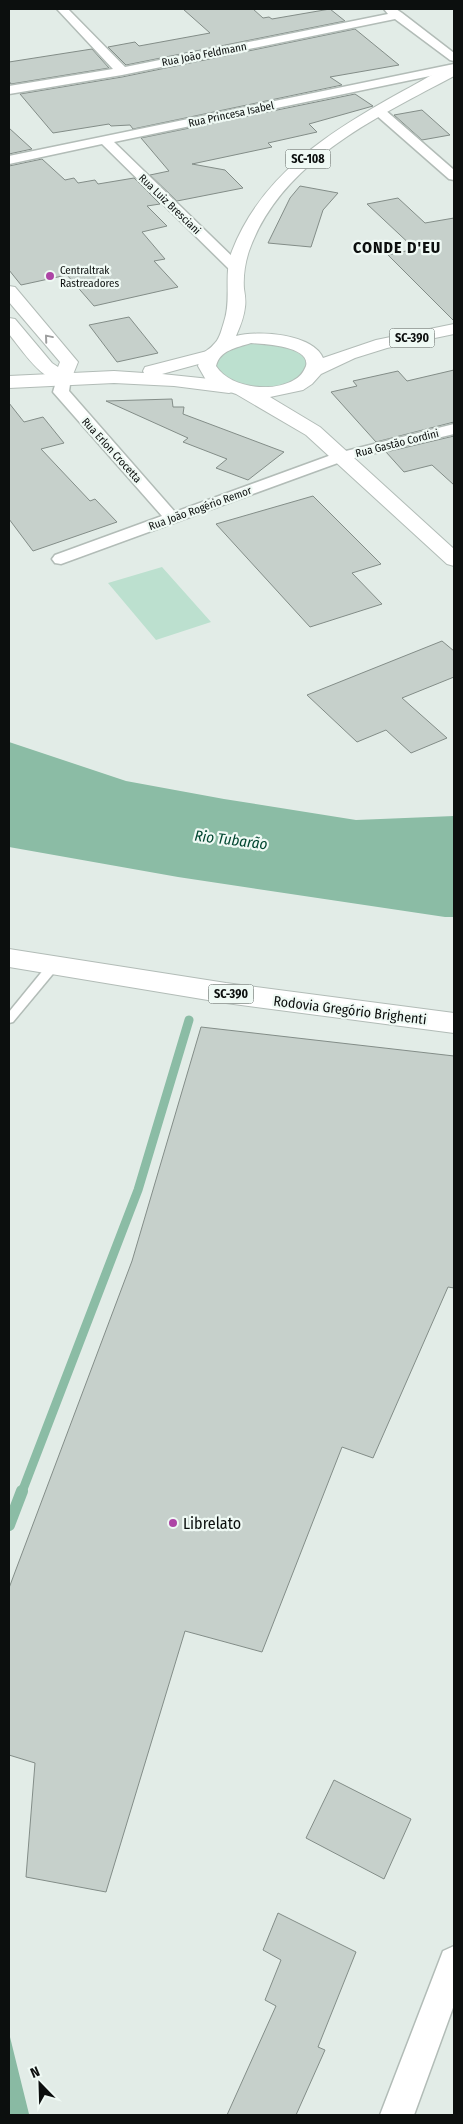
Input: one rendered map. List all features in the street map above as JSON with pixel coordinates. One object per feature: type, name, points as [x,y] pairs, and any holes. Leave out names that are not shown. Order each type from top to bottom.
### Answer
[{"type":"main road","name":"SC-108","points":[[217,350],[237,306],[236,268],[249,233],[265,204],[278,188],[295,170],[319,150],[454,69]]},
{"type":"main road","points":[[9,291],[69,362],[63,378]]},
{"type":"main road","points":[[237,306],[255,326],[312,355],[316,362],[312,374],[308,405],[313,431]]},
{"type":"main road","points":[[9,323],[46,367],[63,378]]},
{"type":"main road","name":"SC-390","points":[[312,374],[341,356],[370,346],[454,329]]},
{"type":"main road","points":[[114,377],[173,366],[250,338],[287,341]]},
{"type":"main road","name":"SC-390","points":[[287,341],[334,347],[370,346]]},
{"type":"main road","points":[[217,350],[207,363],[208,372],[216,381],[265,402],[313,431],[454,560]]},
{"type":"main road","points":[[12,380],[114,377],[174,380],[261,393],[280,391],[297,386],[312,374]]},
{"type":"main road","name":"Rodovia Gregório Brighenti","points":[[9,958],[244,996],[454,1023]]},
{"type":"street","points":[[62,9],[122,71]]},
{"type":"street","points":[[393,12],[454,58]]},
{"type":"street","name":"Rua João Feldmann","points":[[9,90],[122,71],[393,12]]},
{"type":"street","name":"Rua Princesa Isabel","points":[[9,169],[108,143],[454,69]]},
{"type":"street","name":"Rua Princesa Isabel","points":[[9,160],[108,143],[440,78]]},
{"type":"street","points":[[380,112],[454,176]]},
{"type":"street","name":"Rua Luiz Bresciani","points":[[108,143],[236,268]]},
{"type":"street","name":"Rua Erlon Crocetta","points":[[63,378],[61,392],[172,518]]},
{"type":"street","name":"Rua Gastão Cordini","points":[[340,457],[454,429]]},
{"type":"street","name":"Rua João Rogério Remor","points":[[61,559],[340,457]]},
{"type":"street","points":[[398,2114],[454,1962]]},
{"type":"lane","points":[[9,1019],[53,966]]},
{"type":"shaded area","points":[[249,343],[287,348],[296,352],[304,357],[307,364],[305,372],[293,382],[273,387],[253,388],[237,385],[215,369],[217,362],[227,350]]},
{"type":"shaded area","points":[[162,567],[211,622],[156,640],[108,583]]},
{"type":"shaded area","points":[[9,2033],[29,2114],[30,2115],[9,2115]]},
{"type":"water","name":"Rio Tubarão","points":[[9,742],[126,781],[224,799],[356,820],[454,816],[454,917],[178,877],[9,847]]},
{"type":"building","points":[[183,9],[253,9],[263,18],[269,17],[272,19],[330,9],[345,21],[126,65],[108,47],[135,42],[139,46],[210,33]]},
{"type":"building","points":[[355,29],[399,65],[330,77],[342,85],[133,129],[130,125],[111,126],[109,124],[53,133],[20,94],[122,77]]},
{"type":"building","points":[[92,49],[109,68],[11,84],[9,81],[9,62]]},
{"type":"building","points":[[355,94],[373,106],[309,124],[317,132],[268,143],[272,147],[192,164],[225,170],[243,188],[177,201],[150,175],[169,171],[141,138]]},
{"type":"building","points":[[422,110],[450,135],[422,140],[394,115]]},
{"type":"building","points":[[9,128],[32,149],[9,154]]},
{"type":"building","points":[[42,159],[65,180],[74,178],[78,183],[95,180],[98,184],[134,178],[160,204],[147,206],[167,226],[142,232],[165,259],[154,261],[178,287],[94,306],[67,275],[21,285],[9,270],[9,166]]},
{"type":"building","points":[[300,186],[338,193],[323,210],[311,247],[268,243],[290,198]]},
{"type":"building","points":[[398,198],[425,223],[454,218],[454,321],[388,255],[415,249],[367,204]]},
{"type":"building","points":[[129,317],[158,353],[117,362],[89,325]]},
{"type":"building","points":[[454,370],[454,422],[376,442],[331,392],[357,386],[353,381],[398,371],[407,381]]},
{"type":"building","points":[[172,399],[173,407],[184,407],[183,414],[284,452],[248,480],[216,468],[227,459],[183,442],[188,438],[106,401]]},
{"type":"building","points":[[9,403],[24,422],[43,417],[64,443],[41,449],[90,501],[95,499],[117,522],[33,551],[9,519]]},
{"type":"building","points":[[454,436],[454,485],[432,465],[404,472],[386,452]]},
{"type":"building","points":[[313,496],[381,564],[352,573],[382,604],[310,627],[216,524]]},
{"type":"building","points":[[442,641],[454,651],[454,677],[402,698],[447,738],[411,753],[386,730],[357,742],[307,695]]},
{"type":"building","name":"Librelato","points":[[201,1027],[454,1056],[454,1288],[448,1287],[373,1458],[342,1447],[262,1652],[185,1631],[106,1892],[26,1877],[35,1763],[9,1755],[9,1588],[132,1261]]},
{"type":"building","points":[[334,1780],[411,1819],[384,1879],[306,1838]]},
{"type":"building","points":[[278,1913],[356,1952],[318,2047],[325,2050],[296,2115],[227,2115],[276,2006],[265,2000],[281,1960],[263,1950]]},
{"type":"waterway","points":[[22,1492],[138,1190],[189,1020]]},
{"type":"waterway","points":[[9,1525],[22,1491]]},
{"type":"place","name":"Centraltrak Rastreadores","points":[[50,276]]},
{"type":"place","name":"Librelato","points":[[173,1523]]},
{"type":"district","name":"CONDE D'EU","points":[[397,247]]}]
